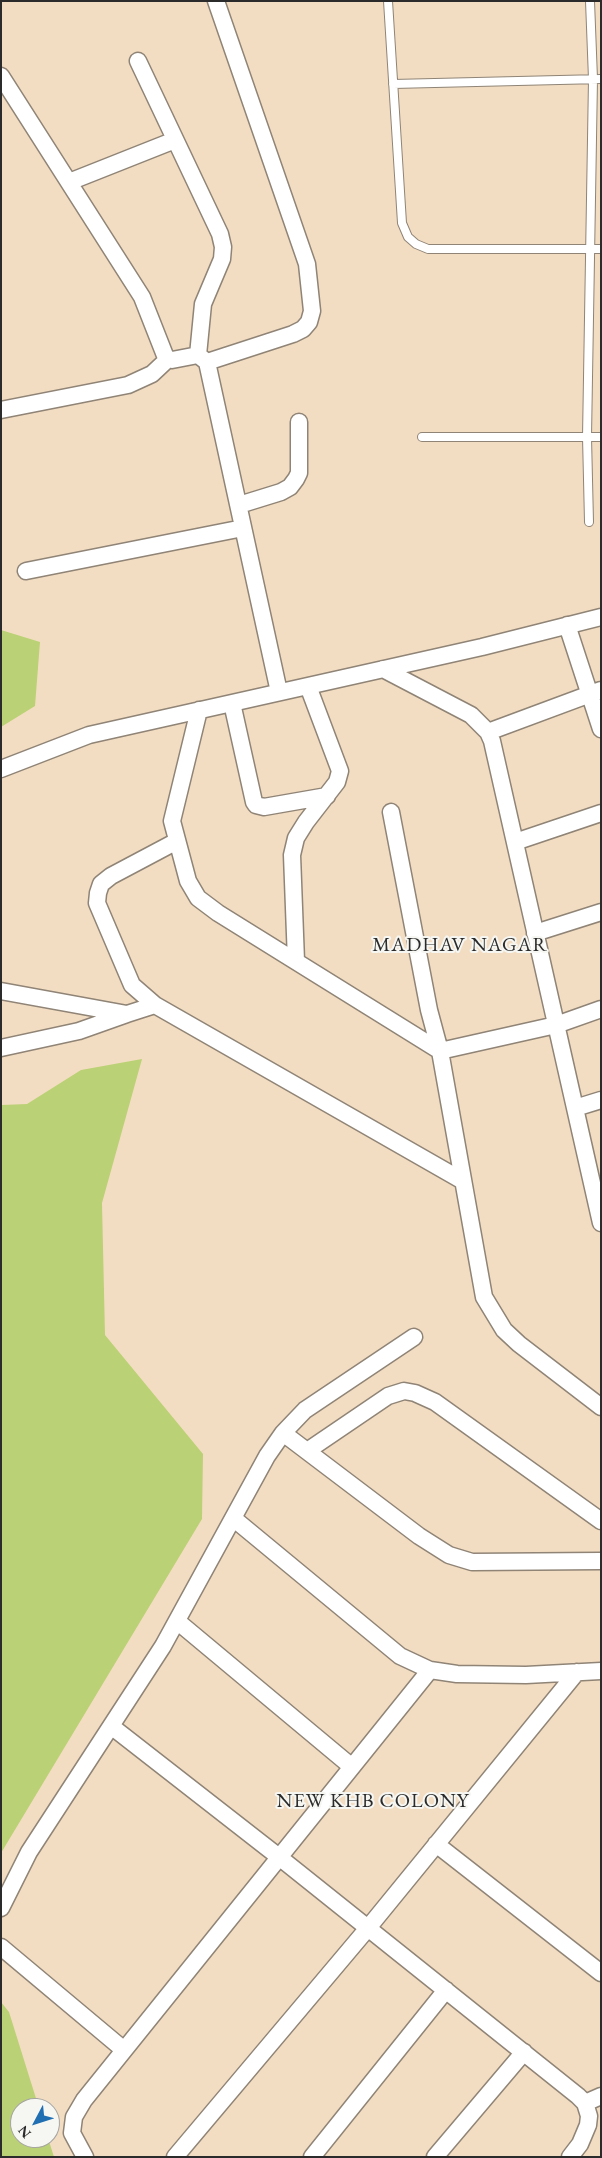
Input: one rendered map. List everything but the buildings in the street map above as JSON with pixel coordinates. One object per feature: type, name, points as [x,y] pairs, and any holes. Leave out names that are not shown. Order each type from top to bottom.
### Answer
[{"type":"street","points":[[1,410],[128,385],[152,374],[168,359],[202,359],[294,334],[303,329],[308,322],[312,311],[307,264],[216,1]]},
{"type":"street","points":[[138,61],[220,234],[223,247],[222,259],[203,304],[202,359],[239,505],[279,692]]},
{"type":"street","points":[[1,76],[142,297],[164,355],[168,359]]},
{"type":"street","points":[[69,182],[175,140]]},
{"type":"street","points":[[239,505],[281,492],[290,487],[296,479],[299,472],[299,422]]},
{"type":"street","points":[[26,572],[244,528]]},
{"type":"street","points":[[1,769],[89,734],[383,669],[601,617]]},
{"type":"street","points":[[567,625],[595,692],[601,729]]},
{"type":"street","points":[[383,669],[471,715],[488,732],[515,842],[601,1223]]},
{"type":"street","points":[[296,961],[292,855],[296,838],[337,782],[340,771],[308,686]]},
{"type":"street","points":[[488,732],[595,692]]},
{"type":"street","points":[[232,703],[256,805],[264,808],[327,796]]},
{"type":"street","points":[[198,710],[172,822],[188,881],[198,898],[218,913],[440,1051],[556,1025],[601,1009]]},
{"type":"street","points":[[391,812],[429,1010],[440,1051],[484,1297],[504,1330],[519,1344],[601,1407]]},
{"type":"street","points":[[515,842],[601,813]]},
{"type":"street","points":[[177,841],[111,876],[101,884],[98,893],[97,903],[132,985],[155,1005],[463,1182]]},
{"type":"street","points":[[535,933],[601,912]]},
{"type":"street","points":[[1,990],[126,1014]]},
{"type":"street","points":[[1,1048],[79,1031],[155,1005]]},
{"type":"street","points":[[575,1108],[601,1100]]},
{"type":"street","points":[[1,1908],[29,1852],[163,1646],[233,1518],[283,1433],[305,1410],[414,1337]]},
{"type":"street","points":[[307,1451],[388,1396],[404,1391],[415,1393],[435,1402],[601,1521]]},
{"type":"street","points":[[283,1433],[419,1536],[449,1555],[472,1562],[601,1561]]},
{"type":"street","points":[[233,1518],[400,1656],[430,1670],[457,1674],[526,1675],[601,1671]]},
{"type":"street","points":[[177,1621],[352,1767]]},
{"type":"street","points":[[85,2157],[72,2133],[74,2117],[84,2100],[430,1670]]},
{"type":"street","points":[[175,2157],[368,1928],[577,1672]]},
{"type":"street","points":[[110,1726],[279,1857],[578,2096],[585,2103],[589,2116],[588,2125],[580,2144],[570,2157]]},
{"type":"street","points":[[436,1844],[601,1973]]},
{"type":"street","points":[[1,1947],[124,2050]]},
{"type":"street","points":[[312,2157],[446,1990]]},
{"type":"street","points":[[435,2157],[524,2052]]},
{"type":"street","points":[[585,2103],[601,2096]]},
{"type":"lane","points":[[388,1],[402,222],[408,237],[416,244],[428,249],[601,249]]},
{"type":"lane","points":[[589,522],[587,437],[589,248],[597,79],[590,1]]},
{"type":"lane","points":[[393,84],[597,79]]},
{"type":"lane","points":[[422,438],[601,436]]},
{"type":"green space","points":[[1,630],[40,642],[35,706],[1,727]]},
{"type":"green space","points":[[142,1059],[102,1203],[105,1335],[203,1454],[202,1519],[1,1853],[1,1105],[27,1104],[81,1070]]},
{"type":"green space","points":[[1,2002],[9,2012],[36,2098],[10,2098],[10,2148],[51,2148],[54,2157],[1,2157]]},
{"type":"district","name":"MADHAV NAGAR","points":[[460,946]]},
{"type":"district","name":"NEW KHB COLONY","points":[[373,1802]]}]
